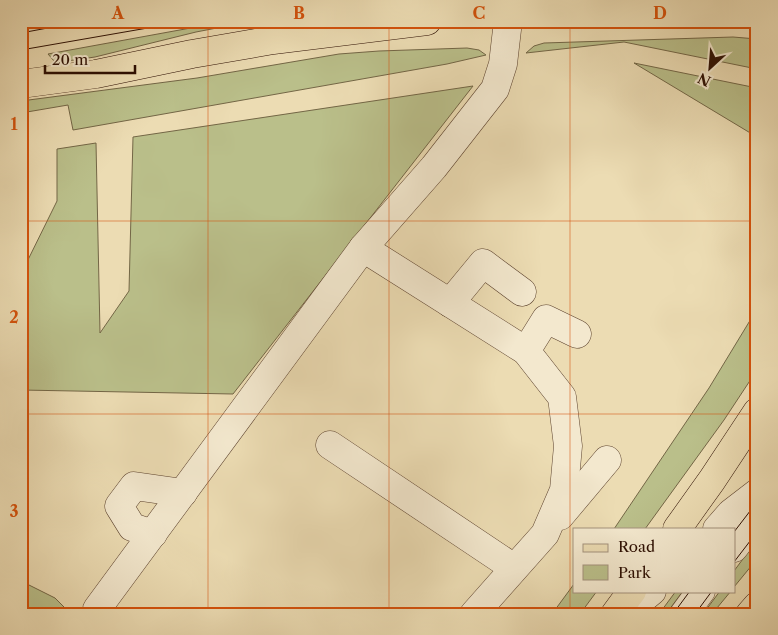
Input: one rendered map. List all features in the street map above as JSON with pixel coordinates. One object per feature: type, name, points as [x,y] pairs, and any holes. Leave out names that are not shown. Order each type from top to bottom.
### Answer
[{"type":"main road","points":[[21,84],[96,74],[192,54],[273,40],[427,21]]},
{"type":"main road","points":[[678,528],[757,412]]},
{"type":"main road","points":[[616,614],[631,592]]},
{"type":"main road","points":[[750,614],[757,606]]},
{"type":"lane","points":[[273,40],[322,21]]},
{"type":"lane","points":[[98,612],[363,248],[434,168],[495,89],[503,64],[508,21]]},
{"type":"lane","points":[[363,248],[526,351],[562,397],[568,446],[564,490],[545,534]]},
{"type":"lane","points":[[450,304],[483,263],[522,292]]},
{"type":"lane","points":[[526,351],[546,319],[577,334]]},
{"type":"lane","points":[[330,445],[514,568]]},
{"type":"lane","points":[[474,614],[607,460]]},
{"type":"lane","points":[[153,534],[132,526],[119,506],[134,486],[183,493]]},
{"type":"lane","points":[[718,528],[731,513],[757,493]]},
{"type":"lane","points":[[736,545],[757,518]]},
{"type":"lane","points":[[624,614],[651,592]]},
{"type":"lane","points":[[684,614],[700,592]]},
{"type":"green space","points":[[229,21],[253,21],[196,32],[95,57],[60,62],[54,61],[48,54]]},
{"type":"green space","points":[[733,37],[757,39],[757,69],[624,42],[526,53],[534,46],[544,43]]},
{"type":"green space","points":[[467,48],[479,50],[486,55],[447,64],[73,130],[68,105],[21,113],[21,101],[197,78],[339,54]]},
{"type":"green space","points":[[634,63],[757,88],[757,137]]},
{"type":"green space","points":[[473,86],[233,394],[21,390],[21,274],[57,201],[57,149],[96,143],[100,333],[129,291],[133,137]]},
{"type":"green space","points":[[757,309],[757,370],[724,420],[646,528],[615,528],[709,388]]},
{"type":"green space","points":[[757,540],[757,559],[736,585],[736,568]]},
{"type":"green space","points":[[21,581],[55,598],[71,614],[21,614]]},
{"type":"green space","points":[[573,585],[573,592],[596,592],[580,614],[552,614]]},
{"type":"green space","points":[[675,592],[682,592],[666,614],[659,614]]},
{"type":"green space","points":[[719,592],[730,592],[712,614],[703,614]]},
{"type":"tram line","points":[[21,33],[85,21]]},
{"type":"tram line","points":[[21,50],[188,21]]},
{"type":"tram line","points":[[736,529],[757,502]]},
{"type":"tram line","points":[[736,559],[757,532]]},
{"type":"tram line","points":[[673,614],[689,592]]},
{"type":"tram line","points":[[695,614],[711,592]]}]
